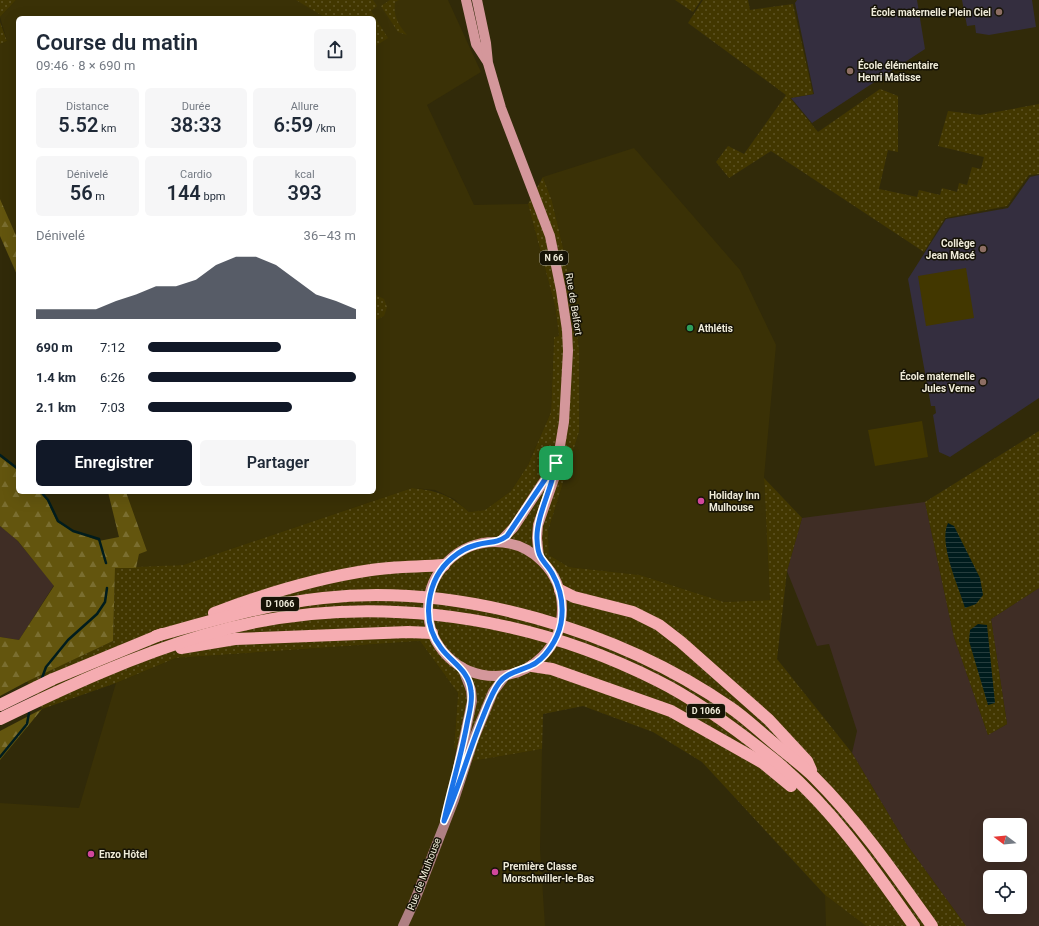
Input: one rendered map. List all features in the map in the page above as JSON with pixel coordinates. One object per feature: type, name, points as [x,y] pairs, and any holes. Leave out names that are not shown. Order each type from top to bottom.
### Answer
[{"type":"highway","points":[[156,636],[245,601],[320,580],[372,569],[444,565]]},
{"type":"highway","points":[[560,590],[574,597],[633,612],[659,625],[681,642],[769,720],[807,761],[813,775]]},
{"type":"highway","name":"D 1066","points":[[0,705],[53,679],[156,636],[281,604],[325,598],[368,596],[451,601],[492,608],[584,633],[666,669],[731,708],[813,775],[857,824],[932,926]]},
{"type":"highway","name":"D 1066","points":[[0,719],[91,675],[205,634],[252,623],[311,615],[368,611],[406,613],[488,622],[579,647],[618,662],[661,683],[725,724],[773,759],[816,801],[852,840],[914,926]]},
{"type":"highway","points":[[168,647],[184,648],[235,639],[408,632],[432,633]]},
{"type":"highway","points":[[532,666],[552,669],[633,696],[671,711],[708,730],[763,764],[800,792],[842,838],[852,840]]},
{"type":"main road","name":"Rue de Belfort","points":[[466,0],[476,44],[488,63]]},
{"type":"main road","name":"Rue de Belfort","points":[[477,0],[486,43],[488,63],[502,108],[550,236],[561,290],[568,351],[564,422],[554,476],[538,525],[537,538],[539,558]]},
{"type":"main road","name":"Rue de Belfort","points":[[500,542],[514,527],[556,463]]},
{"type":"main road","points":[[500,542],[514,544],[539,558],[552,573],[560,590],[562,607],[559,630],[555,640],[545,654],[532,666],[505,676],[490,676],[475,673],[462,667],[449,658],[440,647],[432,633],[428,616],[429,598],[435,581],[444,565],[464,550],[476,545],[500,542]]},
{"type":"main road","name":"Rue de Mulhouse","points":[[444,821],[448,800],[459,763],[472,701],[471,690],[462,667]]},
{"type":"main road","name":"Rue de Mulhouse","points":[[402,926],[416,900],[444,821],[454,800],[474,738],[493,692],[505,676]]},
{"type":"shaded area","points":[[0,0],[16,0],[0,17]]},
{"type":"shaded area","points":[[16,0],[448,0],[481,72],[427,105],[474,205],[528,204],[555,306],[559,336],[554,337],[551,412],[528,465],[511,491],[485,510],[469,512],[454,499],[435,490],[412,488],[183,565],[136,568],[139,553],[147,551],[127,494],[376,494],[376,16],[16,16],[16,235],[0,199],[0,44],[7,41],[0,17]]},
{"type":"shaded area","points":[[296,0],[373,0],[377,6],[371,11],[374,16],[323,16]]},
{"type":"shaded area","points":[[390,0],[399,0],[395,2],[395,12],[399,23],[407,35],[398,32],[381,6]]},
{"type":"shaded area","points":[[675,0],[701,0],[693,12]]},
{"type":"shaded area","points":[[703,0],[748,0],[750,10],[793,4],[813,94],[790,98],[818,132],[880,89],[898,96],[898,152],[888,150],[879,189],[917,197],[919,190],[940,195],[942,188],[957,192],[959,183],[967,185],[972,167],[981,169],[984,157],[938,146],[948,111],[980,115],[1039,104],[1039,174],[1029,175],[1007,206],[945,218],[924,252],[771,151],[729,178],[716,162],[728,146],[744,154],[786,95],[688,23]]},
{"type":"shaded area","name":"École élémentaire Henri Matisse","points":[[797,0],[917,0],[925,49],[812,123],[791,98],[814,94],[795,3]]},
{"type":"shaded area","name":"École maternelle Plein Ciel","points":[[962,0],[1032,0],[1036,27],[989,35],[976,33],[975,25],[967,26]]},
{"type":"shaded area","points":[[376,19],[388,38],[376,46]]},
{"type":"shaded area","points":[[0,22],[7,41],[0,44]]},
{"type":"shaded area","points":[[634,148],[740,270],[776,345],[764,477],[770,600],[724,602],[640,575],[569,567],[549,555],[548,531],[579,432],[579,348],[565,256],[552,201],[543,177]]},
{"type":"shaded area","name":"Collège Jean Macé","points":[[1039,175],[1039,398],[950,457],[939,452],[933,415],[936,413],[935,406],[931,406],[908,279],[946,219],[1008,208],[1030,177]]},
{"type":"shaded area","points":[[543,177],[552,201],[565,256],[579,348],[579,432],[548,531],[549,555],[569,567],[640,575],[724,602],[770,600],[764,478],[802,518],[787,571],[777,659],[852,753],[907,845],[966,926],[866,926],[825,895],[702,762],[653,732],[583,706],[543,714],[542,749],[473,761],[454,748],[458,693],[420,641],[176,658],[116,683],[42,709],[27,681],[113,641],[115,568],[183,565],[412,488],[429,490],[442,494],[455,501],[469,512],[485,510],[511,491],[528,465],[551,412],[554,337],[559,336],[555,306],[528,204]]},
{"type":"shaded area","points":[[966,268],[974,318],[926,326],[918,276]]},
{"type":"shaded area","points":[[376,295],[384,299],[387,307],[384,316],[376,320]]},
{"type":"shaded area","points":[[922,421],[928,457],[875,466],[868,430]]},
{"type":"shaded area","points":[[1039,431],[1039,588],[991,619],[1007,724],[988,735],[954,637],[925,502]]},
{"type":"shaded area","points":[[925,502],[954,637],[988,735],[1007,724],[991,619],[1039,588],[1039,926],[966,926],[907,845],[852,753],[857,731],[829,644],[817,646],[787,571],[802,518]]},
{"type":"shaded area","points":[[0,526],[16,539],[54,585],[19,640],[0,637]]},
{"type":"shaded area","points":[[420,641],[458,693],[454,748],[473,761],[542,749],[540,849],[545,926],[0,926],[0,803],[79,808],[116,683],[176,658]]},
{"type":"shaded area","points":[[825,895],[866,926],[826,926]]},
{"type":"green space","points":[[0,199],[16,235],[16,272],[0,236]]},
{"type":"green space","points":[[0,457],[16,469],[16,494],[42,494],[47,500],[57,522],[73,531],[99,541],[119,537],[108,494],[127,494],[147,551],[139,554],[136,568],[115,568],[113,641],[28,681],[0,696],[0,637],[19,640],[54,586],[18,541],[0,526]]},
{"type":"green space","points":[[42,709],[0,760],[0,731]]},
{"type":"water","points":[[948,523],[954,526],[980,578],[983,595],[976,604],[965,608],[947,553],[946,532]]},
{"type":"water","points":[[978,624],[987,625],[995,703],[988,705],[969,641],[970,630]]},
{"type":"waterway","points":[[0,455],[16,467]]},
{"type":"waterway","points":[[43,494],[48,500],[58,521],[73,531],[99,539],[106,563]]},
{"type":"waterway","points":[[42,678],[46,667],[68,640],[97,614],[105,602],[107,588]]},
{"type":"waterway","points":[[0,757],[27,724],[29,713]]},
{"type":"place","name":"École maternelle Plein Ciel","points":[[999,12]]},
{"type":"place","name":"École élémentaire Henri Matisse","points":[[850,71]]},
{"type":"place","name":"Collège Jean Macé","points":[[983,249]]},
{"type":"place","name":"Athlétis","points":[[690,328]]},
{"type":"place","name":"École maternelle Jules Verne","points":[[983,382]]},
{"type":"place","name":"Holiday Inn Mulhouse","points":[[701,501]]},
{"type":"place","name":"Enzo Hôtel","points":[[91,854]]},
{"type":"place","name":"Première Classe Morschwiller-le-Bas","points":[[495,872]]},
{"type":"route","points":[[556,463],[554,476],[538,525],[537,538],[539,558],[552,573],[560,590],[562,607],[561,624],[555,640],[545,654],[532,666],[505,676],[493,692],[474,738],[454,800],[444,821],[448,800],[459,763],[472,701],[471,690],[462,667],[449,658],[440,647],[432,633],[428,616],[429,598],[435,581],[444,565],[453,557],[476,545],[489,542],[500,542],[507,536],[556,463]]}]
